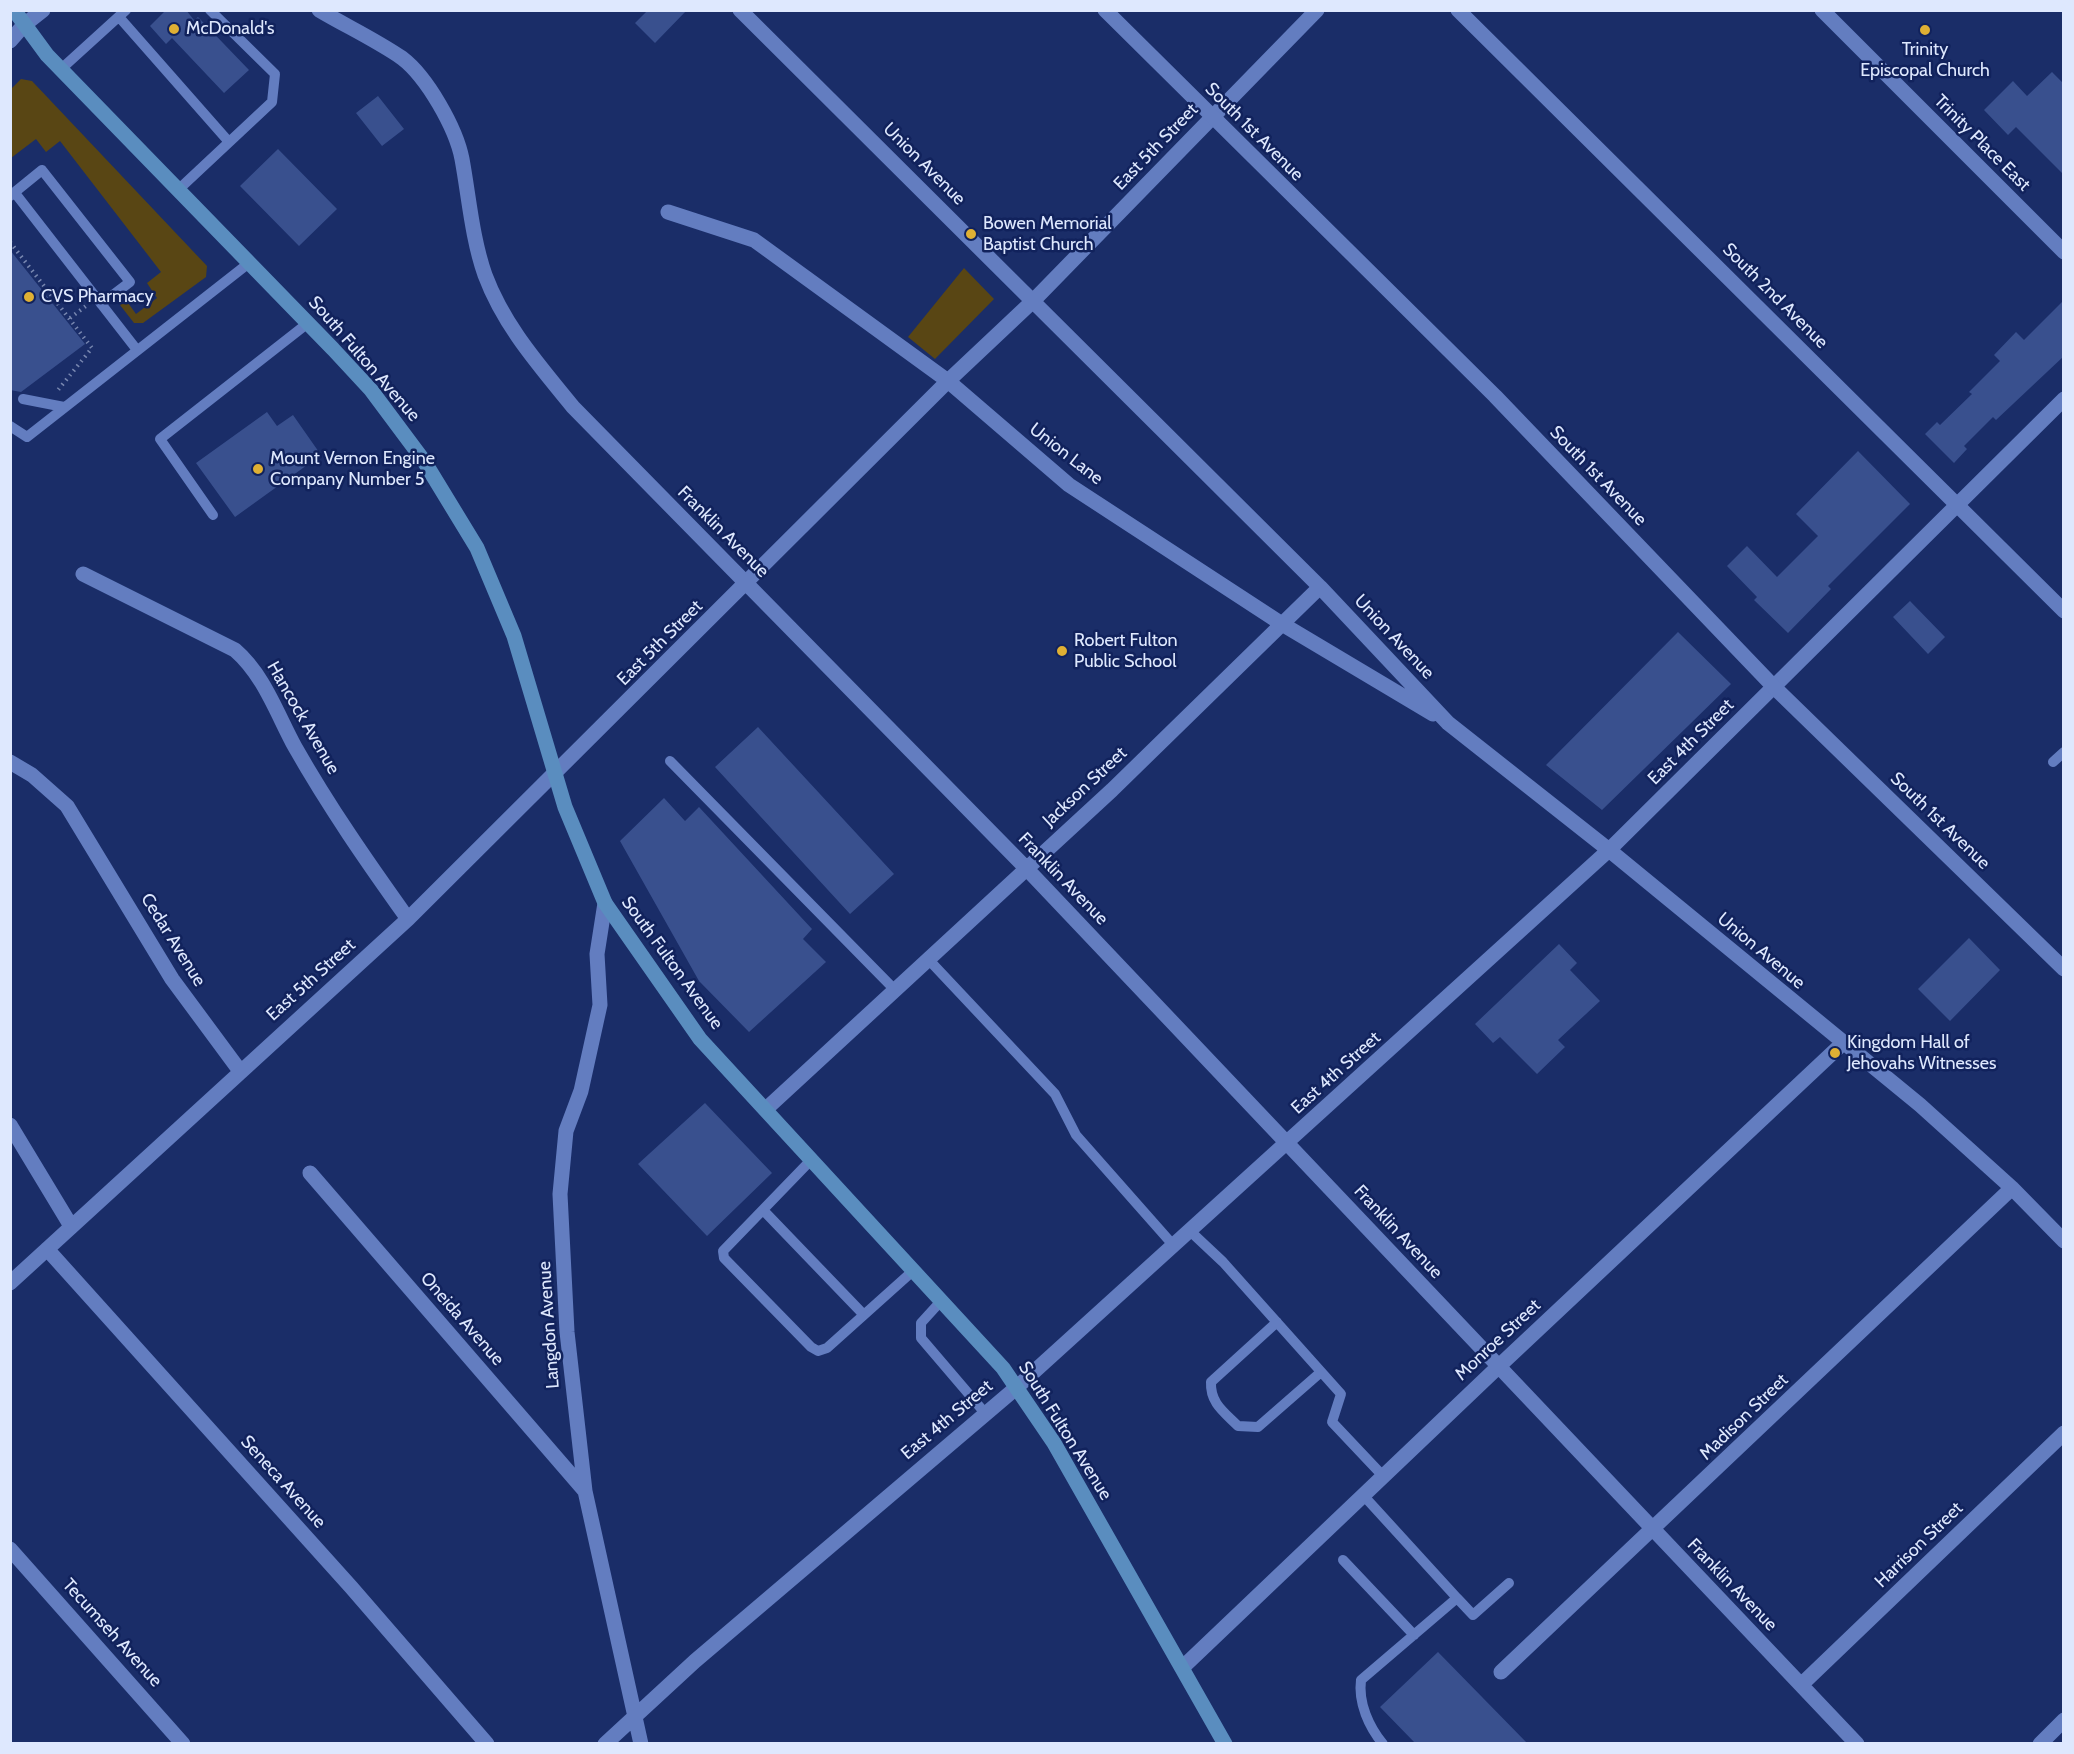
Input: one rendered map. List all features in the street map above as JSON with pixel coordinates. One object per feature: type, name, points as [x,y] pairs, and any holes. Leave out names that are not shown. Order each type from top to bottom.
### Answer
[{"type":"main road","name":"South Fulton Avenue","points":[[14,10],[60,69],[371,390],[424,461],[477,548],[514,636],[565,807],[605,903],[700,1039],[766,1108],[1003,1368],[1054,1443],[1225,1743]]},
{"type":"street","points":[[10,41],[24,25],[44,10]]},
{"type":"street","name":"Franklin Avenue","points":[[319,10],[403,59],[421,78],[443,111],[461,155],[471,214],[485,274],[514,335],[573,407],[1026,868],[1857,1743]]},
{"type":"street","name":"Union Avenue","points":[[740,10],[1320,587],[1448,723],[1610,850],[1920,1106],[2012,1188],[2064,1241]]},
{"type":"street","name":"South 1st Avenue","points":[[1105,10],[1495,396],[1774,687],[2064,969]]},
{"type":"street","name":"East 5th Street","points":[[10,1282],[408,919],[747,584],[948,381],[1034,300],[1317,10]]},
{"type":"street","name":"South 2nd Avenue","points":[[1458,10],[2064,610]]},
{"type":"street","name":"Trinity Place East","points":[[1822,10],[2064,252]]},
{"type":"street","name":"Union Lane","points":[[668,212],[754,240],[948,381],[1069,485],[1282,624],[1448,723]]},
{"type":"street","name":"East 4th Street","points":[[605,1743],[1016,1388],[1610,850],[2064,399]]},
{"type":"street","name":"Hancock Avenue","points":[[83,574],[235,650],[248,662],[352,841],[408,919]]},
{"type":"street","name":"Jackson Street","points":[[766,1108],[1112,790],[1320,587]]},
{"type":"street","name":"Cedar Avenue","points":[[10,762],[32,775],[58,798],[81,826],[172,979],[240,1071]]},
{"type":"street","name":"Langdon Avenue","points":[[605,903],[597,954],[600,1005],[581,1091],[566,1131],[561,1164],[567,1332],[585,1491],[641,1743]]},
{"type":"street","name":"Monroe Street","points":[[1183,1667],[1498,1366],[1843,1043]]},
{"type":"street","points":[[10,1125],[71,1226]]},
{"type":"street","name":"Oneida Avenue","points":[[310,1173],[585,1491]]},
{"type":"street","name":"Madison Street","points":[[1501,1672],[2012,1188]]},
{"type":"street","name":"Seneca Avenue","points":[[47,1249],[351,1587],[487,1743]]},
{"type":"street","name":"Harrison Street","points":[[1801,1685],[2064,1433]]},
{"type":"street","name":"Tecumseh Avenue","points":[[10,1549],[183,1743]]},
{"type":"street","points":[[2040,1743],[2064,1720]]},
{"type":"lane","points":[[178,190],[272,102],[275,74],[210,10]]},
{"type":"lane","points":[[60,69],[123,14],[229,142]]},
{"type":"lane","points":[[102,305],[130,282],[42,170],[13,194],[137,350]]},
{"type":"lane","points":[[10,426],[27,436],[249,263]]},
{"type":"lane","points":[[213,514],[160,439],[308,323]]},
{"type":"lane","points":[[23,399],[64,407]]},
{"type":"lane","points":[[2053,762],[2064,752]]},
{"type":"lane","points":[[670,761],[895,990]]},
{"type":"lane","points":[[928,959],[1054,1094],[1076,1135],[1174,1245]]},
{"type":"lane","points":[[812,1159],[723,1251],[724,1258],[811,1347],[818,1351],[827,1348],[914,1270]]},
{"type":"lane","points":[[762,1210],[864,1315]]},
{"type":"lane","points":[[1190,1231],[1223,1262],[1341,1394],[1332,1422],[1383,1476]]},
{"type":"lane","points":[[941,1301],[921,1323],[921,1338],[985,1413]]},
{"type":"lane","points":[[1277,1322],[1211,1382],[1210,1393],[1215,1403],[1238,1426],[1258,1427],[1321,1372]]},
{"type":"lane","points":[[1363,1495],[1473,1615],[1509,1583]]},
{"type":"lane","points":[[1343,1560],[1414,1635]]},
{"type":"lane","points":[[1383,1743],[1373,1732],[1362,1702],[1361,1680],[1456,1598]]},
{"type":"path","points":[[10,242],[92,348],[47,404]]},
{"type":"path","points":[[70,318],[86,306],[102,305]]},
{"type":"shaded area","points":[[21,79],[32,81],[207,266],[206,277],[143,323],[134,323],[120,305],[126,300],[136,314],[157,298],[147,283],[161,272],[60,141],[46,152],[36,139],[11,158],[11,89]]},
{"type":"shaded area","points":[[964,268],[994,299],[935,359],[908,337]]},
{"type":"building","points":[[166,10],[186,10],[194,20],[198,17],[249,70],[224,93],[172,38],[166,44],[150,26]]},
{"type":"building","points":[[648,10],[687,10],[655,43],[635,23]]},
{"type":"building","points":[[2052,72],[2064,84],[2064,175],[2016,127],[2008,135],[1984,110],[2013,81],[2027,96]]},
{"type":"building","points":[[378,96],[404,129],[382,146],[356,113]]},
{"type":"building","points":[[278,149],[337,209],[299,246],[240,186]]},
{"type":"building","name":"CVS Pharmacy","points":[[10,250],[85,344],[21,392],[10,390]]},
{"type":"building","points":[[2064,300],[2064,356],[1996,420],[1993,417],[1964,446],[1967,449],[1954,463],[1925,434],[1937,422],[1940,425],[1972,394],[1969,392],[2000,361],[1994,355],[2016,332],[2024,340]]},
{"type":"building","points":[[267,412],[277,426],[293,415],[321,455],[235,517],[196,463]]},
{"type":"building","points":[[1858,451],[1910,504],[1828,586],[1831,589],[1788,633],[1754,600],[1757,597],[1727,566],[1747,546],[1777,577],[1818,536],[1796,514]]},
{"type":"building","points":[[1910,601],[1945,637],[1928,654],[1893,617]]},
{"type":"building","points":[[1678,632],[1731,684],[1602,810],[1546,765]]},
{"type":"building","points":[[758,727],[894,874],[850,914],[715,767]]},
{"type":"building","points":[[664,798],[685,821],[699,807],[812,929],[803,939],[826,962],[749,1032],[699,981],[620,841]]},
{"type":"building","points":[[1969,938],[2000,970],[1950,1021],[1918,989]]},
{"type":"building","points":[[1559,944],[1577,963],[1570,970],[1600,1001],[1558,1040],[1565,1047],[1537,1074],[1500,1037],[1493,1043],[1475,1024]]},
{"type":"building","points":[[705,1103],[772,1173],[707,1236],[638,1164]]},
{"type":"building","points":[[1438,1652],[1527,1743],[1415,1743],[1380,1707]]},
{"type":"place","name":"McDonald's","points":[[174,29]]},
{"type":"place","name":"Trinity Episcopal Church","points":[[1925,30]]},
{"type":"place","name":"Bowen Memorial Baptist Church","points":[[971,234]]},
{"type":"place","name":"CVS Pharmacy","points":[[29,297]]},
{"type":"place","name":"Mount Vernon Engine Company Number 5","points":[[258,469]]},
{"type":"place","name":"Robert Fulton Public School","points":[[1062,651]]},
{"type":"place","name":"Kingdom Hall of Jehovahs Witnesses","points":[[1835,1053]]}]
